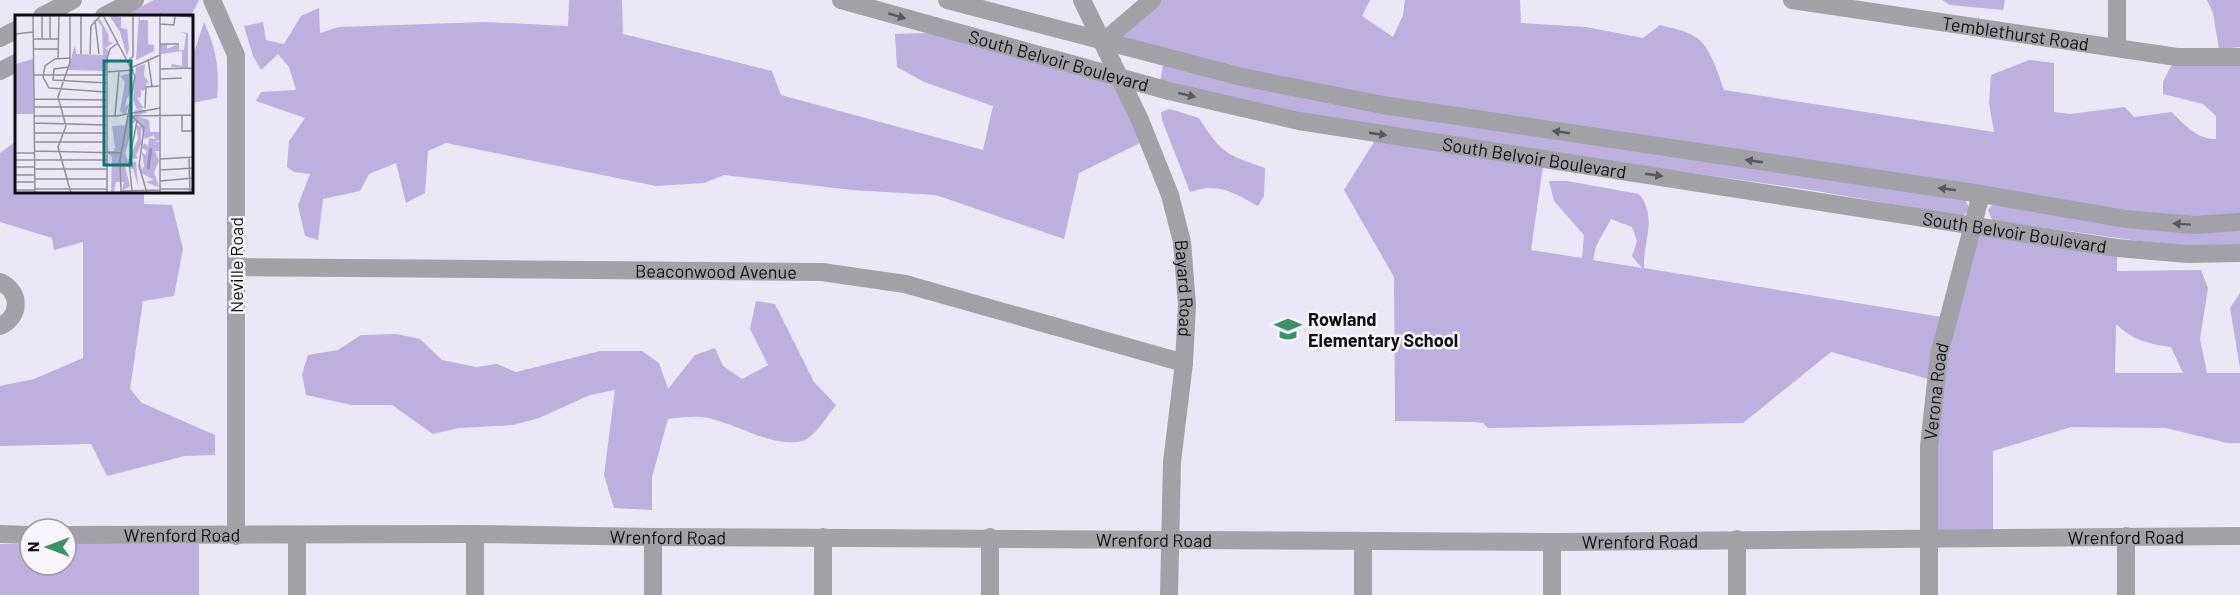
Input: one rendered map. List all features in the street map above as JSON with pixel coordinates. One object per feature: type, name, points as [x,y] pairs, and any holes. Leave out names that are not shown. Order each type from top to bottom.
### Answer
[{"type":"street","points":[[44,15],[73,0]]},
{"type":"street","points":[[106,15],[135,0]]},
{"type":"street","name":"Neville Road","points":[[212,0],[236,55],[236,536]]},
{"type":"street","name":"South Belvoir Boulevard","points":[[841,0],[1235,108],[1360,131],[2117,248],[2188,254],[2240,253]]},
{"type":"street","name":"South Belvoir Boulevard","points":[[947,0],[1242,77],[1383,105],[1981,194],[2126,219],[2194,225],[2240,222]]},
{"type":"street","name":"Bayard Road","points":[[1082,0],[1140,120],[1170,195],[1182,242],[1187,305],[1184,363],[1172,462],[1169,595]]},
{"type":"street","points":[[1103,42],[1152,0]]},
{"type":"street","name":"Temblethurst Road","points":[[1792,0],[2177,57],[2240,57]]},
{"type":"street","points":[[2117,0],[2117,47]]},
{"type":"street","points":[[0,39],[15,31]]},
{"type":"street","points":[[0,71],[15,64]]},
{"type":"street","name":"Verona Road","points":[[1929,595],[1929,446],[1939,355],[1981,194]]},
{"type":"street","name":"Beaconwood Avenue","points":[[236,267],[822,272],[904,284],[1184,363]]},
{"type":"street","points":[[0,282],[11,289],[16,303],[12,318],[0,326]]},
{"type":"street","points":[[0,534],[18,535]]},
{"type":"street","points":[[475,534],[475,595]]},
{"type":"street","name":"Wrenford Road","points":[[78,535],[475,534],[653,537],[990,537],[1169,541],[1552,542],[2240,536]]},
{"type":"street","points":[[297,536],[297,595]]},
{"type":"street","points":[[2126,536],[2126,595]]},
{"type":"street","points":[[653,537],[653,595]]},
{"type":"street","points":[[823,537],[823,595]]},
{"type":"street","points":[[990,537],[990,595]]},
{"type":"street","points":[[1737,539],[1737,595]]},
{"type":"street","points":[[1363,541],[1363,595]]},
{"type":"street","points":[[1552,542],[1552,595]]},
{"type":"shaded area","points":[[154,0],[199,0],[192,14],[124,15]]},
{"type":"shaded area","points":[[569,0],[622,0],[623,34],[772,71],[781,95],[983,150],[993,106],[924,82],[897,67],[895,34],[926,33],[1118,76],[1148,139],[1079,173],[1064,239],[936,195],[852,190],[724,175],[704,183],[656,186],[446,143],[428,151],[425,193],[406,203],[396,163],[369,174],[360,191],[323,199],[318,240],[305,236],[298,205],[310,174],[294,172],[287,167],[289,141],[305,118],[256,101],[261,92],[296,90],[289,67],[278,54],[261,70],[253,56],[244,26],[263,22],[266,40],[284,44],[301,16],[319,8],[320,33],[339,27],[486,22],[568,26]]},
{"type":"shaded area","points":[[1152,0],[1370,0],[1362,16],[1393,37],[1403,15],[1405,0],[1520,0],[1521,23],[1586,27],[1643,38],[1660,25],[1689,33],[1702,42],[1706,48],[1714,62],[1724,90],[1994,132],[1989,103],[1991,75],[2029,60],[2054,63],[2054,112],[2070,114],[2125,107],[2134,117],[2172,112],[2197,134],[2216,139],[2216,116],[2203,104],[2163,94],[2163,82],[2172,64],[2240,65],[2240,222],[2194,225],[1446,116],[1103,42]]},
{"type":"shaded area","points":[[1942,0],[2005,0],[2003,10],[1950,5]]},
{"type":"shaded area","points":[[2207,0],[2240,0],[2240,47],[2219,49],[2213,13]]},
{"type":"shaded area","points":[[204,22],[216,59],[217,98],[194,103],[194,53]]},
{"type":"shaded area","points":[[1163,65],[1964,198],[1970,209],[1964,215],[1955,215],[1811,190],[1357,125],[1160,81]]},
{"type":"shaded area","points":[[1170,109],[1199,118],[1219,146],[1233,156],[1265,168],[1264,196],[1258,206],[1226,190],[1210,188],[1190,192],[1162,120],[1161,112]]},
{"type":"shaded area","points":[[1379,134],[1544,159],[1531,250],[1582,258],[1584,235],[1554,201],[1549,181],[1567,181],[1639,194],[1645,203],[1649,221],[1644,268],[1948,318],[1971,226],[2117,248],[2117,271],[2201,270],[2208,288],[2200,339],[2207,373],[2240,373],[2240,443],[2227,443],[2166,428],[2071,427],[1993,451],[1993,537],[1929,538],[1936,381],[1831,352],[1743,423],[1488,428],[1483,423],[1474,422],[1395,421],[1394,277],[1344,190]],"holes":[[[1611,219],[1632,227],[1637,241],[1632,256],[1642,268],[1593,260],[1596,246]],[[2116,324],[2128,334],[2141,340],[2171,347],[2183,373],[2115,373]]]},
{"type":"shaded area","points":[[15,142],[15,194],[144,194],[144,204],[172,205],[183,249],[174,296],[143,301],[130,389],[142,403],[215,435],[215,455],[185,456],[107,476],[91,444],[0,446],[0,386],[34,379],[83,358],[83,242],[54,250],[52,238],[0,222],[0,153]]},
{"type":"shaded area","points":[[1992,205],[2240,229],[2240,247],[2223,249],[2139,241],[1992,220],[1988,210]]},
{"type":"shaded area","points":[[2240,293],[2240,368],[2230,308]]},
{"type":"shaded area","points":[[756,301],[775,304],[814,382],[836,405],[809,437],[793,442],[767,438],[713,419],[684,417],[668,419],[652,477],[652,510],[614,508],[604,475],[615,390],[590,395],[539,418],[513,425],[459,428],[433,434],[392,405],[352,405],[306,395],[302,374],[308,355],[338,350],[361,335],[396,334],[420,339],[442,360],[476,367],[497,364],[516,372],[600,351],[642,351],[659,363],[668,389],[695,355],[715,348],[723,366],[742,379],[768,365],[750,329]]},
{"type":"shaded area","points":[[0,544],[18,544],[18,577],[78,577],[78,544],[199,544],[199,595],[0,595]]},
{"type":"place","name":"Rowland Elementary School","points":[[1288,329]]}]
